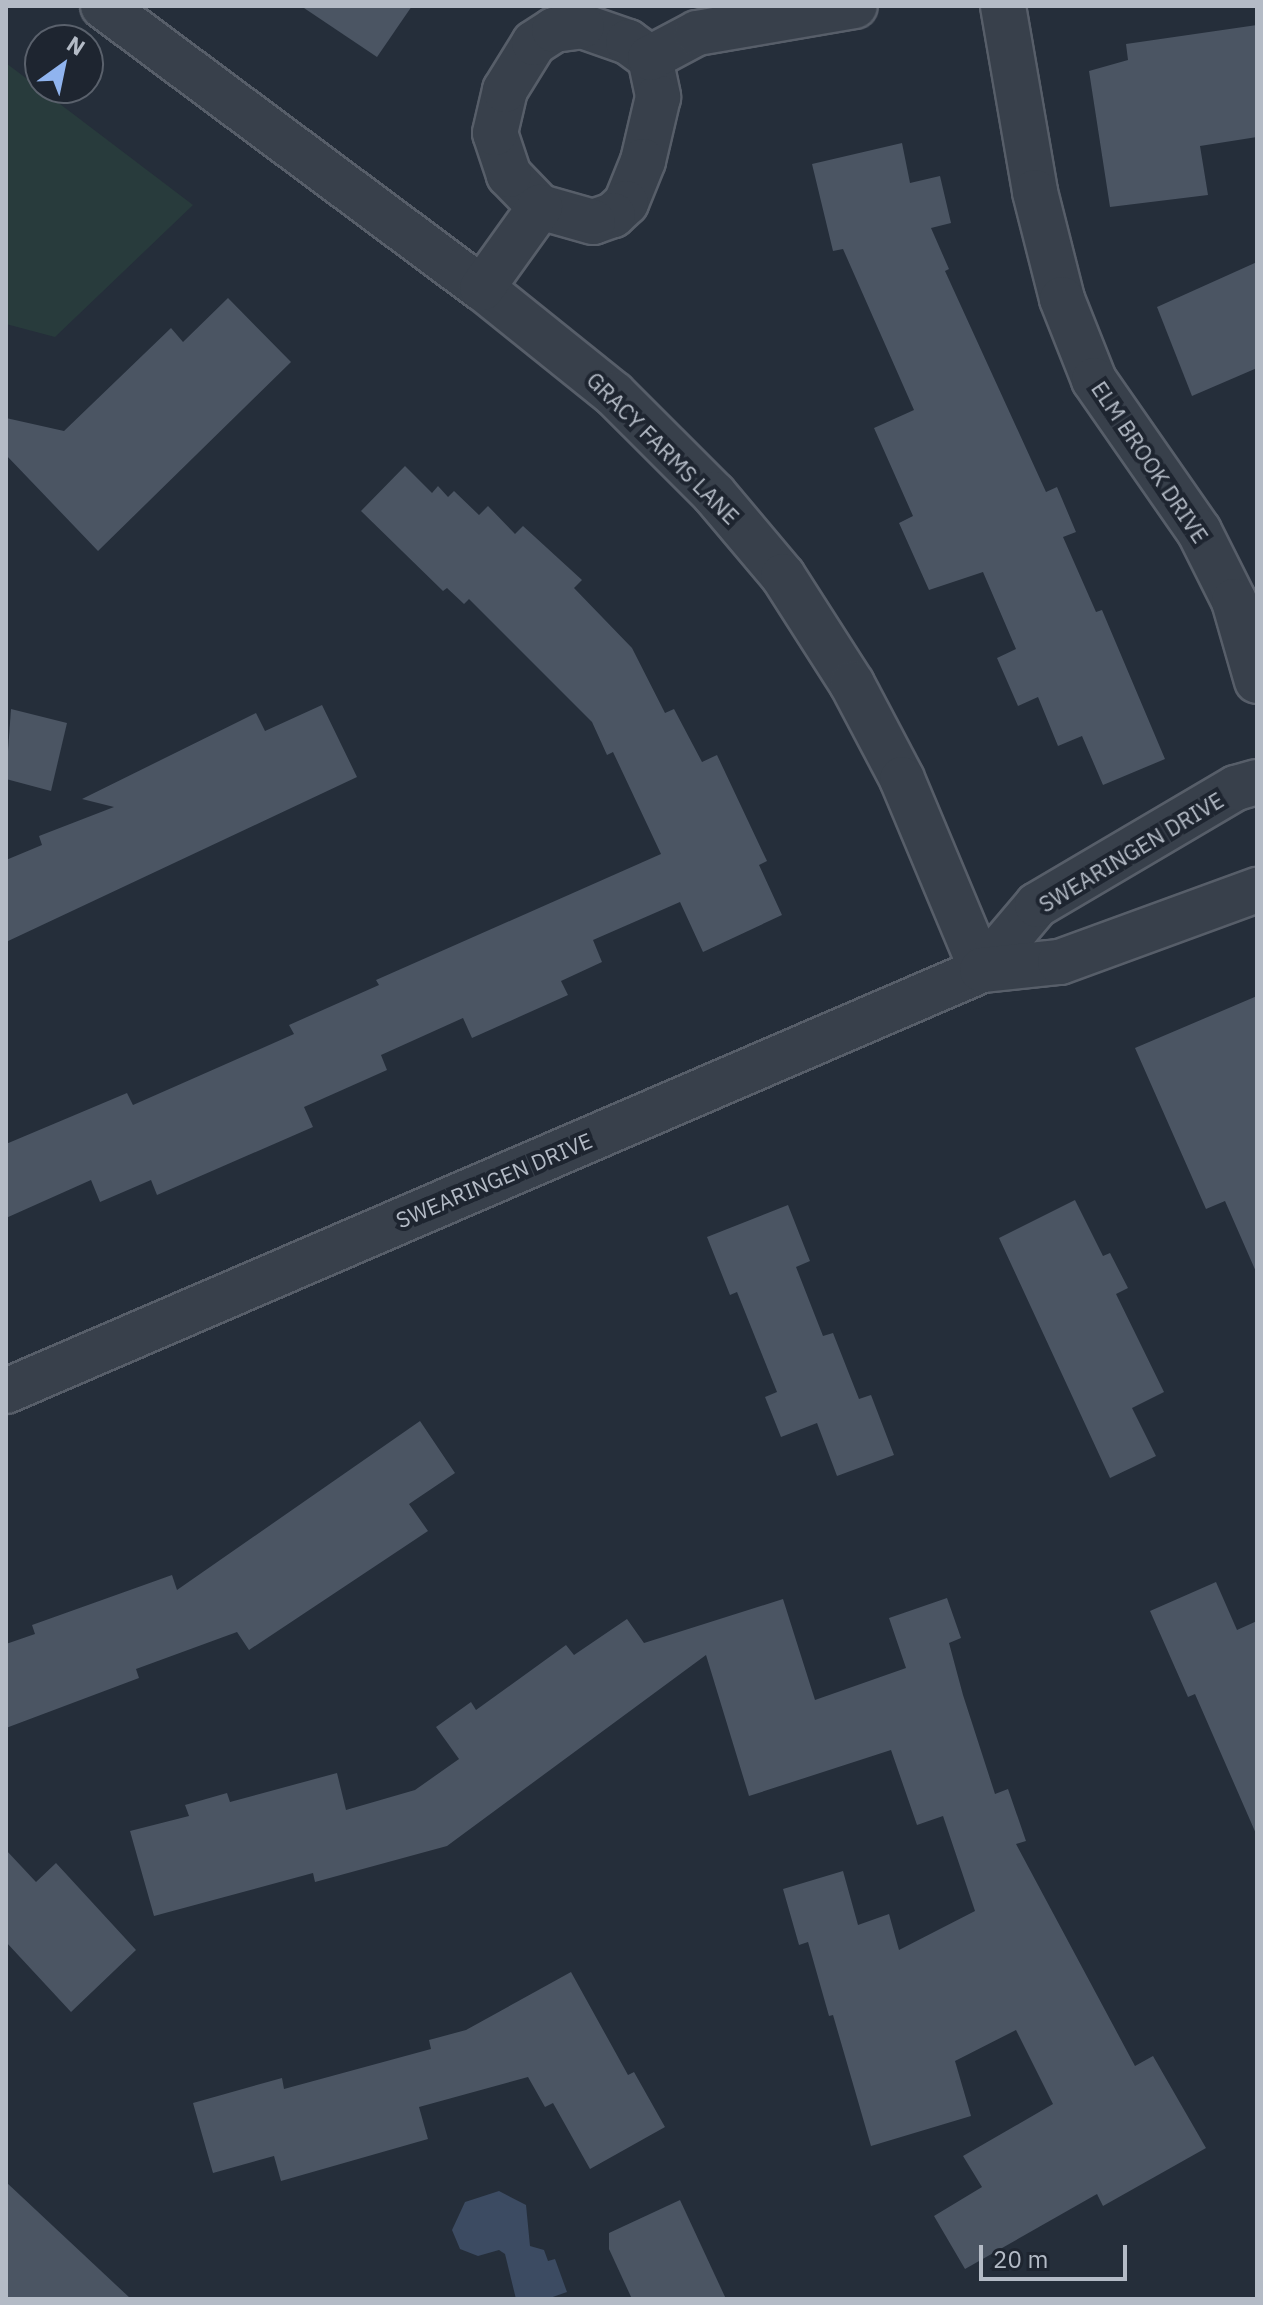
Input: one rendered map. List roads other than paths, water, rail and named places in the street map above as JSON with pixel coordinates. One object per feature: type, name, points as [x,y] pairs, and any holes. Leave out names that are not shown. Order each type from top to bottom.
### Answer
[{"type":"street","name":"GRACY FARMS LANE","points":[[103,6],[482,288],[614,394],[714,494],[783,576],[852,684],[902,779],[982,970]]},
{"type":"street","points":[[650,58],[697,33],[855,6]]},
{"type":"street","name":"ELM BROOK DRIVE","points":[[1003,6],[1035,192],[1062,299],[1094,380],[1206,545],[1234,601],[1257,681]]},
{"type":"street","points":[[582,26],[628,42],[650,58],[658,97],[643,161],[626,203],[613,215],[593,222],[540,207],[509,175],[495,133],[505,90],[534,43],[554,30],[582,26]]},
{"type":"street","points":[[482,288],[540,207]]},
{"type":"street","name":"SWEARINGEN DRIVE","points":[[982,970],[1037,905],[1236,788],[1257,782]]},
{"type":"street","name":"SWEARINGEN DRIVE","points":[[6,1391],[982,970],[1060,962],[1257,890]]},
{"type":"water","points":[[499,2191],[526,2205],[530,2246],[544,2250],[548,2261],[555,2259],[567,2292],[547,2299],[516,2299],[505,2254],[499,2250],[478,2256],[460,2249],[452,2230],[465,2202]]}]
